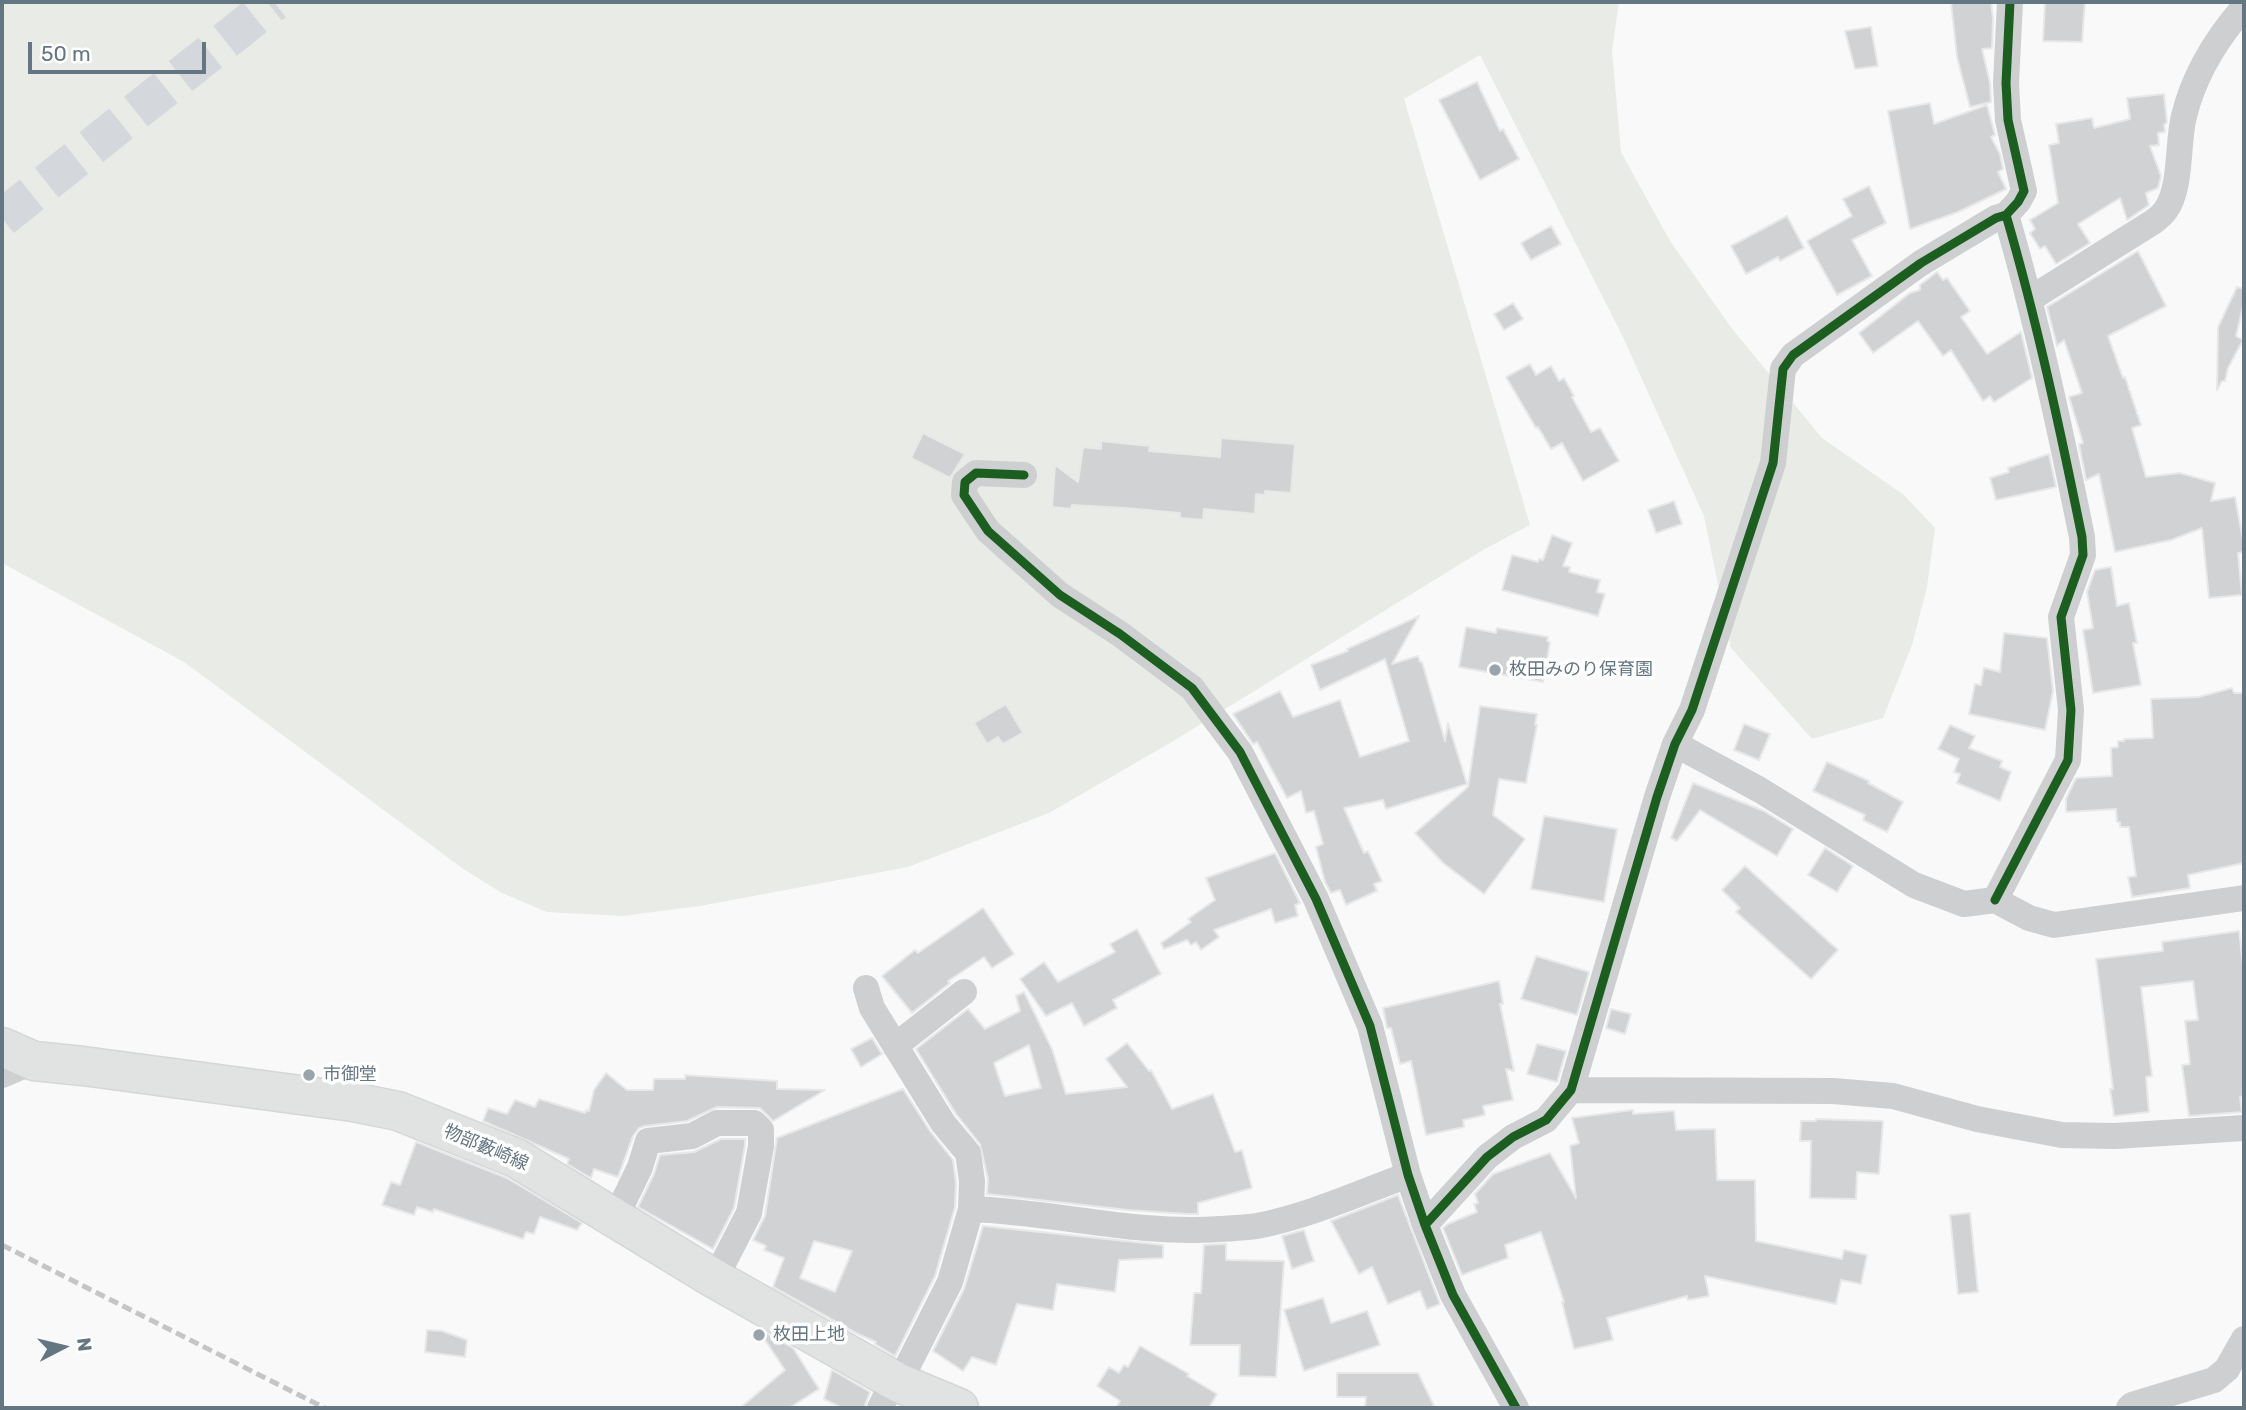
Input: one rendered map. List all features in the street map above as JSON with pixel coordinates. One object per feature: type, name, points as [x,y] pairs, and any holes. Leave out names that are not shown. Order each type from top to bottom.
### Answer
[{"type":"main road","name":"物部藪崎線","points":[[12,1061],[83,1066],[353,1102],[398,1111],[516,1158],[716,1279],[890,1396],[959,1408]]},
{"type":"street","points":[[1424,1225],[1487,1157],[1513,1137],[1546,1121],[1571,1090],[1637,863],[1675,744],[1692,710],[1773,463],[1783,369],[1793,355],[1921,263],[1996,218],[2006,215],[2024,191],[2008,120],[2006,83],[2010,2]]},
{"type":"street","points":[[2031,299],[2165,212],[2173,196],[2184,116],[2199,73],[2224,30],[2244,7]]},
{"type":"street","points":[[1996,900],[2068,760],[2071,710],[2061,617],[2082,555],[2082,537],[2031,299],[2006,215]]},
{"type":"street","points":[[1024,475],[976,473],[965,482],[964,495],[988,531],[1060,595],[1121,634],[1192,688],[1240,752],[1316,899],[1370,1026],[1408,1175],[1424,1225],[1453,1295],[1516,1408]]},
{"type":"street","points":[[1675,744],[1760,790],[1914,886],[1964,904],[1996,900],[2029,918],[2054,925],[2244,898]]},
{"type":"street","points":[[866,988],[872,1008],[895,1046],[943,1123],[968,1153],[972,1181],[971,1209],[950,1282],[890,1396]]},
{"type":"street","points":[[895,1046],[964,992]]},
{"type":"street","points":[[1571,1090],[1833,1091],[1893,1096],[1977,1119],[2063,1135],[2115,1136],[2244,1128]]},
{"type":"street","points":[[616,1217],[640,1167],[648,1142],[692,1136],[717,1123],[754,1123],[761,1130],[761,1146],[749,1213],[716,1279]]},
{"type":"street","points":[[971,1209],[1007,1210],[1142,1229],[1207,1230],[1255,1226],[1309,1212],[1408,1175]]},
{"type":"street","points":[[2129,1408],[2214,1380],[2227,1369],[2244,1339]]},
{"type":"shaded area","points":[[2,2],[1619,2],[1612,51],[1621,152],[1670,241],[1733,330],[1822,438],[1904,495],[1935,528],[1927,587],[1912,645],[1883,718],[1812,739],[1731,648],[1704,516],[1622,335],[1480,55],[1404,99],[1530,525],[1483,550],[1170,743],[1049,813],[908,867],[700,906],[622,916],[547,912],[502,893],[462,868],[184,662],[2,563]]},
{"type":"building","points":[[1951,2],[1991,2],[1992,48],[1982,49],[1990,83],[1991,102],[1970,107],[1957,57]]},
{"type":"building","points":[[2045,2],[2085,2],[2082,42],[2043,41]]},
{"type":"building","points":[[1871,27],[1878,66],[1855,69],[1845,31]]},
{"type":"building","points":[[1477,82],[1500,131],[1503,129],[1519,159],[1480,180],[1439,100]]},
{"type":"building","points":[[2164,94],[2167,122],[2164,125],[2165,132],[2158,133],[2159,145],[2150,146],[2161,176],[2158,188],[2146,193],[2149,205],[2127,220],[2120,198],[2078,224],[2090,243],[2056,264],[2045,246],[2040,249],[2030,233],[2035,229],[2030,220],[2058,203],[2049,145],[2059,143],[2056,124],[2092,118],[2094,128],[2130,119],[2127,98]]},
{"type":"building","points":[[1930,103],[1934,124],[1987,105],[1995,135],[1991,137],[2000,154],[2003,169],[1998,172],[2006,189],[1958,212],[1910,229],[1888,111]]},
{"type":"building","points":[[1869,186],[1886,223],[1852,240],[1872,276],[1837,295],[1807,241],[1852,216],[1843,199]]},
{"type":"building","points":[[1787,216],[1804,248],[1780,261],[1778,257],[1746,274],[1731,246]]},
{"type":"building","points":[[1551,226],[1561,244],[1531,260],[1521,243]]},
{"type":"building","points":[[2138,251],[2166,306],[2108,336],[2141,425],[2132,428],[2146,477],[2180,473],[2215,483],[2211,501],[2235,497],[2244,545],[2244,552],[2238,553],[2242,595],[2209,598],[2202,528],[2171,540],[2115,552],[2099,474],[2086,480],[2079,444],[2083,443],[2069,397],[2082,393],[2064,340],[2057,346],[2047,307]]},
{"type":"building","points":[[1937,272],[1943,280],[1947,278],[1970,311],[1961,317],[1987,354],[2021,332],[2032,378],[1994,402],[1990,396],[1983,401],[1951,350],[1943,356],[1918,321],[1873,353],[1859,333],[1910,293],[1920,290],[1920,285]]},
{"type":"building","points":[[2237,287],[2244,289],[2244,302],[2236,336],[2243,340],[2228,368],[2225,381],[2222,381],[2217,390],[2218,327]]},
{"type":"building","points":[[1513,303],[1523,319],[1504,330],[1494,314]]},
{"type":"building","points":[[1530,364],[1536,375],[1551,366],[1559,381],[1564,378],[1591,432],[1600,428],[1619,461],[1583,481],[1562,443],[1551,449],[1506,377]]},
{"type":"building","points":[[923,433],[965,454],[950,478],[911,458]]},
{"type":"building","points":[[1221,438],[1295,444],[1291,493],[1265,491],[1265,495],[1256,494],[1255,514],[1204,509],[1203,520],[1180,518],[1180,513],[1124,508],[1072,505],[1071,509],[1052,507],[1055,465],[1078,482],[1083,447],[1101,449],[1101,441],[1150,446],[1149,451],[1220,457]]},
{"type":"building","points":[[2049,454],[2056,487],[1996,500],[1990,478],[2009,472],[2008,468]]},
{"type":"building","points":[[1674,501],[1682,524],[1656,533],[1648,510]]},
{"type":"building","points":[[1552,535],[1572,543],[1563,566],[1570,567],[1569,572],[1600,580],[1597,592],[1605,594],[1598,616],[1502,590],[1512,555],[1538,562],[1539,559],[1543,560]]},
{"type":"building","points":[[2111,567],[2117,606],[2129,603],[2137,643],[2133,643],[2141,685],[2093,693],[2083,630],[2093,628],[2087,592],[2095,570]]},
{"type":"building","points":[[1419,616],[1392,664],[1418,656],[1422,662],[1445,741],[1448,723],[1467,784],[1386,809],[1383,800],[1344,808],[1364,853],[1368,851],[1382,881],[1374,884],[1377,891],[1346,905],[1340,890],[1331,893],[1325,882],[1316,847],[1323,844],[1314,811],[1306,813],[1301,791],[1287,798],[1257,742],[1253,744],[1233,714],[1280,691],[1293,717],[1340,700],[1360,757],[1409,741],[1385,659],[1320,690],[1311,665],[1348,651],[1347,649]]},
{"type":"building","points":[[1466,627],[1496,633],[1497,628],[1548,637],[1547,641],[1550,642],[1543,682],[1459,667]]},
{"type":"building","points":[[2004,633],[2047,638],[2053,691],[2045,730],[1969,714],[1975,684],[1981,685],[1984,668],[2000,672]]},
{"type":"building","points":[[2232,688],[2234,693],[2244,693],[2244,863],[2188,875],[2190,888],[2132,897],[2128,877],[2136,876],[2129,827],[2120,827],[2116,809],[2066,812],[2066,799],[2076,778],[2112,776],[2111,748],[2118,747],[2118,741],[2153,738],[2151,699],[2199,697]]},
{"type":"building","points":[[1006,704],[1023,733],[1003,744],[998,737],[987,744],[974,723]]},
{"type":"building","points":[[1480,706],[1537,714],[1526,783],[1499,779],[1493,815],[1525,839],[1484,894],[1443,863],[1415,833],[1468,787]]},
{"type":"building","points":[[1744,724],[1770,734],[1759,760],[1734,750]]},
{"type":"building","points":[[1950,725],[1975,736],[1969,748],[2002,761],[2000,767],[2011,772],[2000,801],[1957,783],[1960,774],[1954,772],[1959,759],[1938,749]]},
{"type":"building","points":[[1827,762],[1869,781],[1868,783],[1903,802],[1887,832],[1863,820],[1865,815],[1813,791]]},
{"type":"building","points":[[1693,783],[1764,811],[1793,829],[1777,856],[1700,810],[1677,841],[1671,838]]},
{"type":"building","points":[[1544,816],[1617,829],[1604,902],[1531,889]]},
{"type":"building","points":[[1825,848],[1853,866],[1837,892],[1808,875]]},
{"type":"building","points":[[1275,853],[1300,903],[1295,905],[1298,916],[1275,923],[1271,909],[1214,930],[1219,937],[1201,950],[1196,942],[1191,945],[1187,940],[1164,949],[1161,943],[1191,922],[1188,919],[1215,900],[1206,878]]},
{"type":"building","points":[[1745,866],[1838,950],[1811,979],[1736,912],[1740,908],[1722,890]]},
{"type":"building","points":[[983,908],[1014,954],[992,968],[984,957],[948,981],[950,983],[912,1013],[882,976],[915,950],[918,953]]},
{"type":"building","points":[[1137,929],[1161,974],[1113,1000],[1117,1008],[1084,1026],[1072,1003],[1046,1016],[1020,979],[1044,962],[1058,982],[1115,952],[1110,944]]},
{"type":"building","points":[[2239,931],[2244,973],[2244,1096],[2240,1097],[2242,1112],[2189,1116],[2182,1065],[2190,1064],[2185,1021],[2198,1020],[2193,981],[2141,987],[2152,1076],[2146,1077],[2149,1112],[2114,1116],[2096,959],[2163,951],[2162,942]]},
{"type":"building","points":[[1536,956],[1589,972],[1577,1015],[1521,999]]},
{"type":"building","points":[[1499,981],[1503,1004],[1500,1004],[1514,1071],[1506,1069],[1513,1100],[1483,1106],[1485,1115],[1463,1120],[1464,1127],[1426,1135],[1411,1061],[1400,1064],[1383,1008]]},
{"type":"building","points":[[1024,992],[1052,1049],[1066,1094],[1127,1087],[1106,1059],[1127,1043],[1149,1071],[1151,1070],[1172,1109],[1213,1094],[1235,1152],[1242,1150],[1252,1188],[1198,1203],[1198,1214],[1128,1210],[987,1194],[988,1179],[980,1144],[956,1114],[916,1049],[968,1009],[985,1029],[1020,1011],[1016,996]],"holes":[[[1029,1045],[1041,1088],[1005,1096],[994,1063]]]},
{"type":"building","points":[[1611,1009],[1631,1014],[1625,1034],[1606,1028]]},
{"type":"building","points":[[872,1038],[882,1054],[861,1067],[851,1049]]},
{"type":"building","points":[[1537,1044],[1566,1051],[1557,1082],[1527,1074]]},
{"type":"building","points":[[606,1073],[627,1090],[653,1090],[654,1079],[685,1079],[685,1075],[777,1081],[777,1089],[825,1090],[773,1121],[760,1108],[717,1107],[687,1121],[639,1128],[633,1136],[618,1177],[594,1169],[591,1178],[567,1164],[569,1159],[483,1121],[488,1108],[507,1114],[515,1100],[535,1107],[539,1099],[585,1113],[586,1110],[589,1111],[594,1090]]},
{"type":"building","points":[[903,1089],[930,1131],[953,1160],[955,1207],[935,1276],[895,1356],[875,1344],[876,1342],[773,1287],[784,1258],[764,1250],[766,1246],[753,1240],[765,1216],[777,1138]],"holes":[[[814,1241],[852,1251],[835,1292],[800,1278]]]},
{"type":"building","points":[[1633,1110],[1633,1114],[1674,1111],[1676,1130],[1715,1129],[1717,1180],[1755,1180],[1756,1241],[1842,1259],[1844,1250],[1867,1255],[1861,1284],[1841,1280],[1836,1304],[1705,1276],[1709,1296],[1688,1300],[1687,1296],[1607,1318],[1613,1340],[1574,1349],[1564,1302],[1541,1232],[1505,1245],[1508,1258],[1462,1275],[1443,1228],[1477,1212],[1475,1194],[1493,1174],[1550,1153],[1576,1198],[1570,1146],[1579,1143],[1572,1118]]},
{"type":"building","points":[[1801,1121],[1883,1121],[1879,1174],[1857,1172],[1856,1199],[1810,1198],[1811,1141],[1800,1141]]},
{"type":"building","points":[[721,1139],[745,1139],[745,1145],[734,1208],[713,1249],[638,1207],[660,1155],[694,1152]]},
{"type":"building","points":[[416,1142],[507,1178],[582,1223],[577,1230],[540,1217],[534,1234],[526,1232],[523,1239],[434,1209],[433,1212],[417,1207],[414,1215],[382,1205],[391,1182],[400,1185]]},
{"type":"building","points":[[1398,1195],[1440,1304],[1427,1309],[1420,1291],[1388,1304],[1372,1267],[1359,1274],[1331,1221]]},
{"type":"building","points":[[1970,1213],[1978,1292],[1958,1294],[1950,1215]]},
{"type":"building","points":[[983,1226],[1163,1245],[1163,1258],[1119,1260],[1115,1292],[1057,1284],[1053,1310],[1017,1304],[996,1365],[972,1357],[963,1371],[933,1351],[964,1289]]},
{"type":"building","points":[[1304,1230],[1314,1261],[1292,1269],[1282,1236]]},
{"type":"building","points":[[1226,1244],[1226,1260],[1284,1261],[1276,1377],[1239,1376],[1240,1345],[1190,1345],[1194,1293],[1201,1293],[1204,1245]]},
{"type":"building","points":[[1323,1298],[1331,1323],[1367,1311],[1380,1345],[1304,1371],[1284,1310]]},
{"type":"building","points":[[757,1328],[793,1348],[819,1389],[789,1408],[740,1408],[785,1370]]},
{"type":"building","points":[[427,1330],[442,1331],[467,1340],[465,1357],[425,1352]]},
{"type":"building","points":[[1140,1346],[1189,1374],[1187,1376],[1217,1394],[1209,1408],[1116,1408],[1120,1401],[1097,1386],[1109,1367],[1119,1373],[1124,1365],[1128,1367]]},
{"type":"building","points":[[832,1370],[870,1392],[864,1408],[842,1408],[824,1399]]},
{"type":"building","points":[[1337,1373],[1418,1373],[1435,1408],[1365,1408],[1366,1397],[1337,1397]]},
{"type":"tunnel","points":[[2,218],[274,2]]},
{"type":"railway","points":[[2,1245],[325,1408]]},
{"type":"cycle path","points":[[1995,900],[2068,760],[2071,710],[2061,617],[2083,555],[2082,537],[2047,375],[2006,215],[2024,191],[2008,120],[2006,83],[2010,2]]},
{"type":"cycle path","points":[[1425,1225],[1487,1157],[1513,1137],[1546,1120],[1571,1090],[1657,797],[1675,744],[1692,710],[1773,463],[1783,369],[1793,355],[1921,263],[1996,218],[2006,215]]},
{"type":"cycle path","points":[[1024,475],[976,473],[965,482],[964,495],[988,531],[1060,595],[1120,634],[1192,688],[1240,752],[1316,899],[1370,1026],[1408,1175],[1453,1295],[1516,1408]]},
{"type":"place","name":"枚田みのり保育園","points":[[1495,670]]},
{"type":"place","name":"市御堂","points":[[309,1075]]},
{"type":"place","name":"枚田上地","points":[[759,1335]]}]
